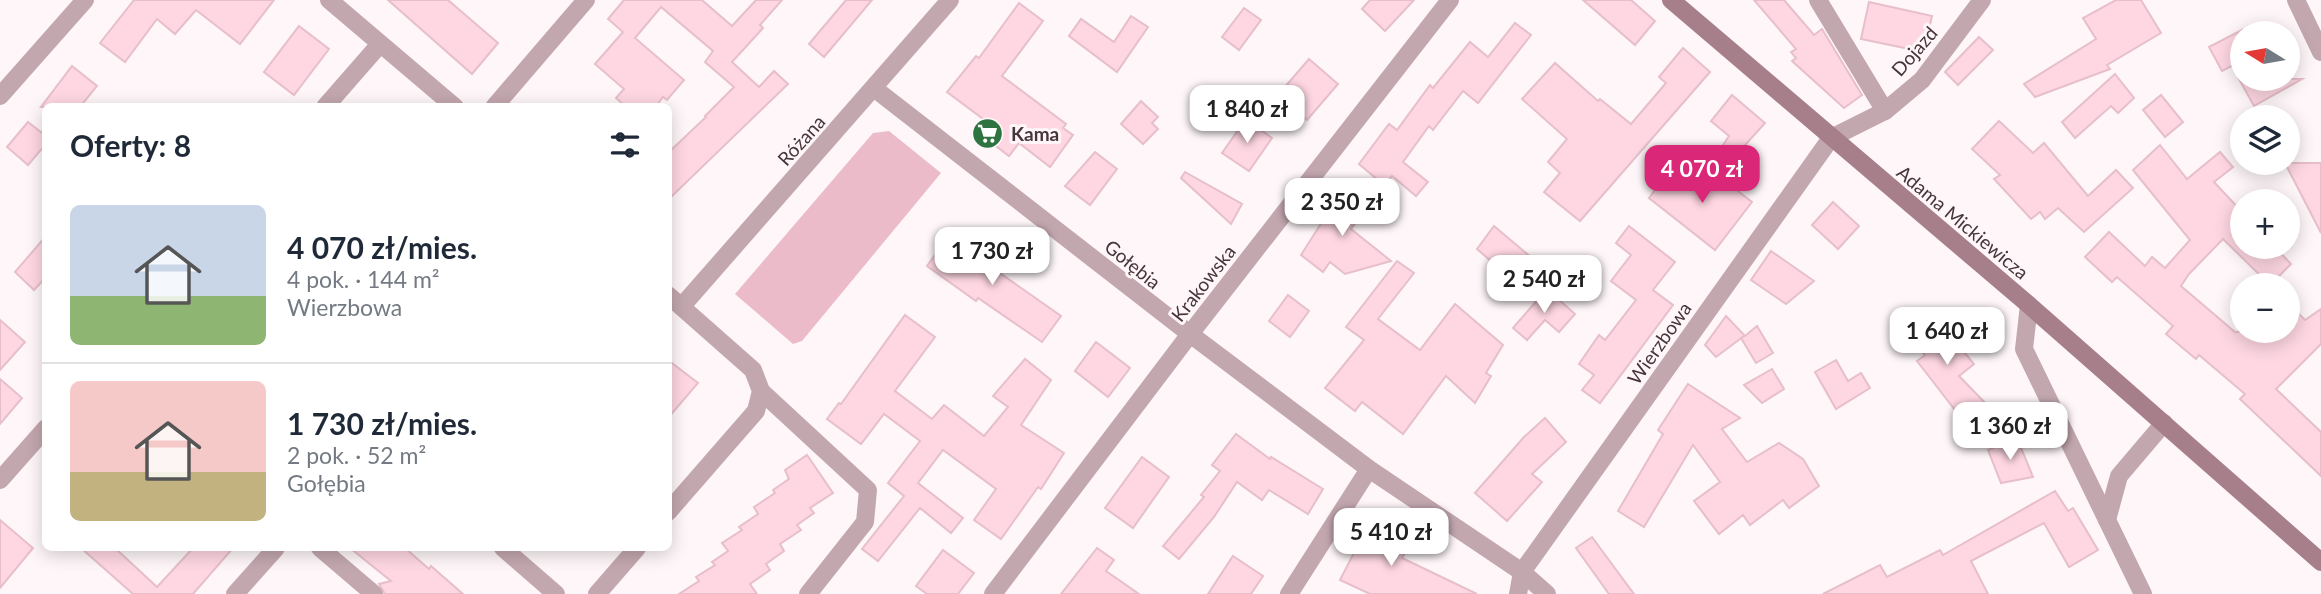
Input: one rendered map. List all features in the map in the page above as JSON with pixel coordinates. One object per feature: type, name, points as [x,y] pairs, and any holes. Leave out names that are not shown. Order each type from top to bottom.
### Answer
[{"type":"main road","name":"Adama Mickiewicza","points":[[1671,0],[2029,305],[2321,562]]},
{"type":"street","points":[[0,96],[85,0]]},
{"type":"street","points":[[329,0],[450,103]]},
{"type":"street","points":[[497,103],[586,0]]},
{"type":"street","name":"Różana","points":[[675,300],[875,89],[950,0]]},
{"type":"street","name":"Krakowska","points":[[993,594],[1190,334],[1450,0]]},
{"type":"street","points":[[1818,0],[1885,111]]},
{"type":"street","name":"Dojazd","points":[[1831,138],[1885,111],[1922,80],[1982,0]]},
{"type":"street","points":[[2296,0],[2321,52]]},
{"type":"street","points":[[328,103],[380,44]]},
{"type":"street","name":"Gołębia","points":[[875,89],[1190,334],[1369,469],[1522,572]]},
{"type":"street","name":"Wierzbowa","points":[[1522,572],[1831,138]]},
{"type":"street","points":[[675,300],[752,370],[761,391],[868,490],[865,522],[808,594]]},
{"type":"street","points":[[2029,305],[2024,349],[2143,594]]},
{"type":"street","points":[[672,507],[756,411],[761,391]]},
{"type":"street","points":[[2107,520],[2119,476],[2164,423]]},
{"type":"street","points":[[0,480],[42,433]]},
{"type":"street","points":[[1289,594],[1369,469]]},
{"type":"street","points":[[236,594],[273,551]]},
{"type":"street","points":[[324,551],[374,594]]},
{"type":"street","points":[[506,551],[556,594]]},
{"type":"street","points":[[597,594],[635,551]]},
{"type":"street","points":[[1518,594],[1522,572]]},
{"type":"street","points":[[1522,572],[1546,594]]},
{"type":"shaded area","points":[[889,131],[941,173],[802,341],[793,344],[735,294],[873,133]]},
{"type":"building","points":[[134,0],[274,0],[240,44],[196,10],[175,34],[157,19],[125,62],[100,43]]},
{"type":"building","points":[[388,0],[448,0],[498,43],[472,74]]},
{"type":"building","points":[[624,0],[702,0],[732,26],[756,0],[782,0],[760,25],[763,28],[732,62],[759,87],[774,71],[788,84],[672,196],[672,149],[734,87],[705,62],[713,51],[661,7],[635,38],[684,80],[667,100],[663,97],[658,103],[622,103],[616,98],[624,89],[595,64],[623,32],[608,19]]},
{"type":"building","points":[[846,0],[872,0],[824,57],[809,44]]},
{"type":"building","points":[[1370,0],[1414,0],[1385,31],[1362,9]]},
{"type":"building","points":[[1583,0],[1631,0],[1655,21],[1635,45]]},
{"type":"building","points":[[1754,0],[1784,0],[1814,35],[1822,29],[1862,95],[1844,108],[1792,61],[1796,58],[1791,52],[1796,49]]},
{"type":"building","points":[[2116,0],[2141,0],[2161,33],[2107,65],[2110,69],[2035,97],[2024,84],[2096,39],[2083,18]]},
{"type":"building","points":[[1869,2],[1932,16],[1924,52],[1861,39]]},
{"type":"building","points":[[1019,3],[1043,21],[1002,76],[1066,124],[1063,128],[1073,135],[1050,167],[1019,143],[1009,156],[975,130],[983,119],[947,92],[976,56],[979,58]]},
{"type":"building","points":[[1244,8],[1261,20],[1239,50],[1222,37]]},
{"type":"building","points":[[1131,16],[1148,27],[1117,72],[1069,36],[1081,19],[1114,42]]},
{"type":"building","points":[[1515,23],[1531,35],[1478,103],[1463,91],[1433,130],[1429,126],[1403,162],[1428,182],[1416,196],[1392,176],[1384,185],[1359,164],[1389,124],[1397,130],[1430,85],[1433,88],[1470,42],[1488,57]]},
{"type":"building","points":[[299,26],[329,49],[294,95],[264,72]]},
{"type":"building","points":[[2230,36],[2230,67],[2222,71],[2209,47]]},
{"type":"building","points":[[1979,37],[1993,50],[1958,85],[1945,72]]},
{"type":"building","points":[[1683,48],[1710,72],[1580,221],[1544,192],[1560,173],[1548,162],[1567,139],[1522,99],[1555,63],[1598,101],[1600,99],[1631,124],[1666,83],[1659,77]]},
{"type":"building","points":[[1309,59],[1338,84],[1307,120],[1278,95]]},
{"type":"building","points":[[72,66],[97,86],[83,103],[44,103]]},
{"type":"building","points":[[2115,74],[2134,98],[2118,113],[2111,106],[2075,138],[2062,122]]},
{"type":"building","points":[[2246,91],[2281,91],[2256,105]]},
{"type":"building","points":[[1732,95],[1765,123],[1718,175],[1708,168],[1729,136],[1711,121]]},
{"type":"building","points":[[2161,95],[2183,122],[2165,137],[2143,110]]},
{"type":"building","points":[[1141,101],[1158,117],[1152,123],[1158,129],[1143,144],[1121,124]]},
{"type":"building","points":[[1246,119],[1272,138],[1249,171],[1222,153]]},
{"type":"building","points":[[1999,121],[2033,153],[2044,143],[2088,196],[2116,170],[2133,188],[2084,232],[2058,208],[2045,219],[2040,212],[2031,219],[1994,179],[2000,175],[1972,149]]},
{"type":"building","points":[[28,122],[42,133],[42,149],[28,165],[7,147]]},
{"type":"building","points":[[2160,145],[2187,179],[2220,152],[2230,164],[2230,169],[2214,182],[2230,199],[2230,246],[2223,239],[2181,286],[2230,328],[2230,343],[2300,343],[2300,315],[2305,320],[2321,309],[2321,344],[2276,389],[2321,432],[2321,476],[2240,399],[2245,394],[2199,355],[2196,359],[2166,334],[2173,326],[2117,277],[2112,282],[2085,257],[2109,232],[2145,266],[2152,257],[2165,268],[2190,240],[2133,170]]},
{"type":"building","points":[[1095,152],[1117,169],[1090,205],[1065,186]]},
{"type":"building","points":[[2300,163],[2321,163],[2321,233],[2300,189],[2291,175],[2300,175]]},
{"type":"building","points":[[1708,168],[1752,202],[1715,250],[1649,198],[1661,182],[1666,186],[1681,170],[1694,178],[1699,170],[1704,173]]},
{"type":"building","points":[[1185,172],[1242,204],[1231,224],[1181,178]]},
{"type":"building","points":[[1342,187],[1369,205],[1351,229],[1391,261],[1345,274],[1330,262],[1323,272],[1301,255],[1322,222],[1318,220]]},
{"type":"building","points":[[1833,202],[1859,226],[1838,249],[1812,225]]},
{"type":"building","points":[[1494,226],[1551,274],[1532,297],[1477,249]]},
{"type":"building","points":[[1629,226],[1675,262],[1653,290],[1673,305],[1600,403],[1582,390],[1594,375],[1579,364],[1599,335],[1605,340],[1636,300],[1611,281],[1631,255],[1616,243]]},
{"type":"building","points":[[951,233],[1000,267],[997,271],[1061,316],[1042,342],[978,298],[976,301],[927,266]]},
{"type":"building","points":[[42,241],[42,281],[34,290],[15,272]]},
{"type":"building","points":[[1771,251],[1814,281],[1786,304],[1751,280]]},
{"type":"building","points":[[2243,259],[2286,259],[2291,264],[2282,273],[2258,273]]},
{"type":"building","points":[[1397,261],[1414,273],[1378,319],[1420,350],[1455,304],[1503,345],[1486,373],[1491,376],[1475,403],[1446,376],[1403,434],[1362,402],[1355,411],[1325,388],[1364,340],[1346,327]]},
{"type":"building","points":[[1547,289],[1575,314],[1559,332],[1545,320],[1527,340],[1513,328]]},
{"type":"building","points":[[1288,295],[1309,311],[1290,337],[1269,321]]},
{"type":"building","points":[[1930,310],[1974,364],[1959,376],[1994,412],[1978,427],[1959,408],[1955,410],[1917,361],[1925,355],[1905,331]]},
{"type":"building","points":[[905,315],[935,337],[895,391],[932,419],[944,405],[984,436],[1008,407],[993,396],[1025,359],[1051,380],[1021,425],[1064,453],[1041,489],[1038,487],[1001,539],[974,520],[996,489],[943,450],[918,483],[963,518],[951,533],[920,508],[878,561],[862,549],[904,496],[888,483],[920,441],[884,414],[861,444],[827,419],[839,403],[841,404]]},
{"type":"building","points":[[1726,316],[1745,336],[1757,326],[1773,353],[1756,363],[1741,338],[1716,357],[1705,345]]},
{"type":"building","points":[[0,320],[25,342],[0,370]]},
{"type":"building","points":[[1096,342],[1130,368],[1108,397],[1075,371]]},
{"type":"building","points":[[1836,360],[1848,381],[1861,373],[1870,388],[1836,409],[1815,372]]},
{"type":"building","points":[[672,363],[698,383],[672,413]]},
{"type":"building","points":[[1772,369],[1784,389],[1762,403],[1744,385]]},
{"type":"building","points":[[0,379],[22,398],[0,424]]},
{"type":"building","points":[[1688,384],[1740,418],[1722,429],[1747,462],[1779,443],[1803,459],[1819,486],[1789,508],[1783,500],[1750,525],[1743,515],[1719,534],[1694,501],[1720,482],[1693,445],[1644,527],[1618,511],[1663,434],[1658,430]]},
{"type":"building","points":[[1545,418],[1566,442],[1532,474],[1542,482],[1507,521],[1475,493],[1524,437]]},
{"type":"building","points":[[1236,434],[1270,459],[1271,457],[1323,489],[1308,514],[1269,490],[1262,500],[1237,482],[1214,517],[1179,559],[1163,546],[1204,497],[1201,495],[1220,471],[1212,465]]},
{"type":"building","points":[[2017,438],[2033,477],[2001,483],[1988,450]]},
{"type":"building","points":[[807,455],[833,493],[810,508],[814,513],[797,525],[801,530],[780,544],[784,551],[766,564],[770,570],[750,584],[757,594],[679,594],[699,581],[696,577],[715,565],[712,562],[728,551],[722,543],[742,530],[739,527],[758,514],[754,507],[775,493],[773,490],[789,479],[785,470]]},
{"type":"building","points":[[1142,457],[1169,477],[1133,528],[1105,508]]},
{"type":"building","points":[[2055,491],[2068,511],[2073,508],[2098,550],[2069,567],[2044,523],[1971,561],[1988,594],[1823,594],[1880,565],[1887,577],[1940,550],[1943,555]]},
{"type":"building","points":[[1371,519],[1404,540],[1399,549],[1405,553],[1402,558],[1477,594],[1370,594],[1340,580],[1356,549],[1354,547]]},
{"type":"building","points":[[0,520],[33,548],[0,588]]},
{"type":"building","points":[[1592,537],[1634,594],[1609,594],[1576,548]]},
{"type":"building","points":[[1097,548],[1114,560],[1106,571],[1139,594],[1061,594]]},
{"type":"building","points":[[943,550],[974,573],[958,594],[927,594],[916,586]]},
{"type":"building","points":[[84,551],[118,551],[157,587],[190,551],[230,551],[193,594],[133,594]]},
{"type":"building","points":[[354,551],[408,551],[429,569],[431,566],[463,594],[385,594],[379,584],[391,581]]},
{"type":"building","points":[[1233,556],[1263,576],[1251,594],[1208,594]]},
{"type":"place","name":"Kama","points":[[988,133]]}]
